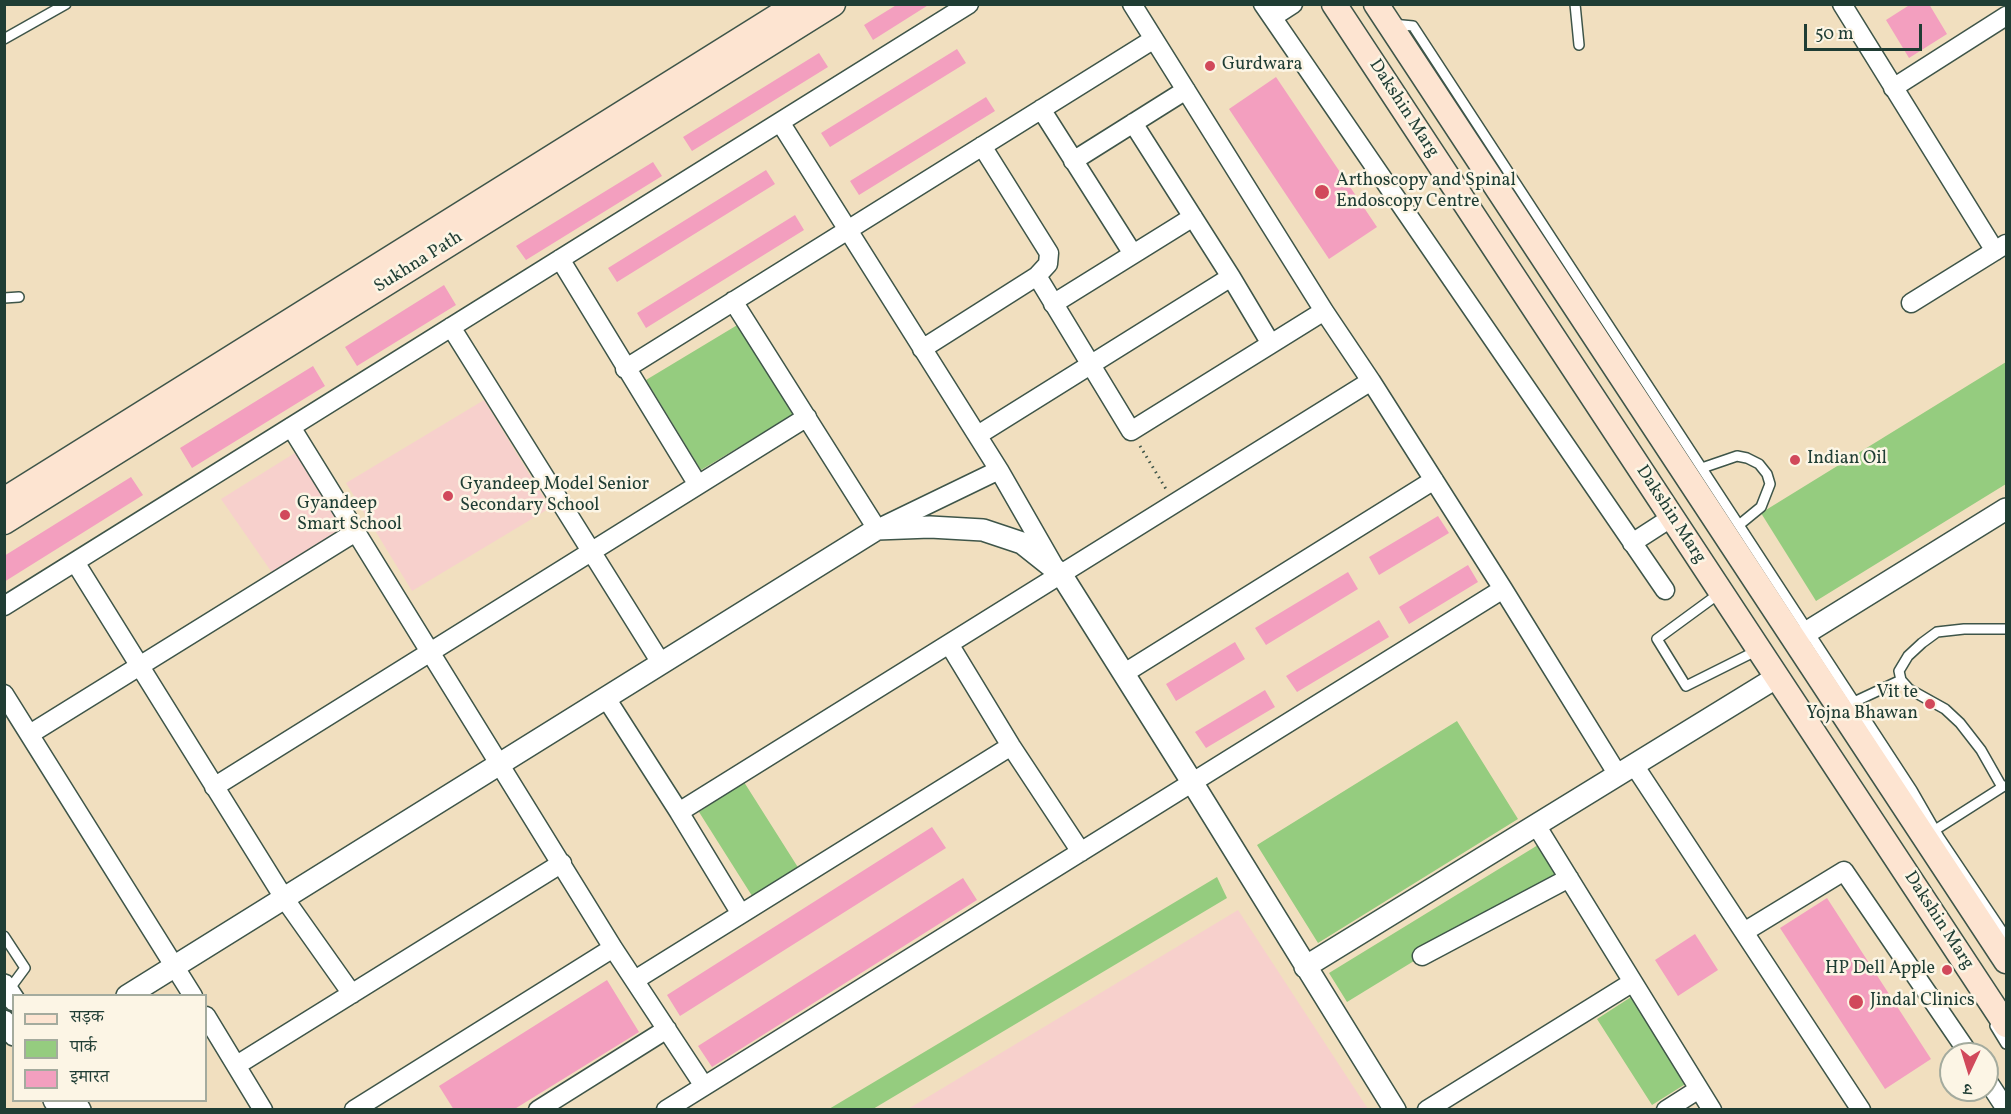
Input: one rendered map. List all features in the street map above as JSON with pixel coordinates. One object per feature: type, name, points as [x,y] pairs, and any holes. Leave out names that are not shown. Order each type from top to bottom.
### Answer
[{"type":"main road","name":"Sukhna Path","points":[[4,500],[797,4]]},
{"type":"main road","name":"Sukhna Path","points":[[4,522],[833,4]]},
{"type":"main road","name":"Dakshin Marg","points":[[1334,4],[2007,1025]]},
{"type":"main road","name":"Dakshin Marg","points":[[1383,14],[2007,961]]},
{"type":"street","points":[[4,606],[969,4]]},
{"type":"street","points":[[1132,4],[1324,311],[1503,589],[1626,770],[1744,932],[1861,1110]]},
{"type":"street","points":[[1293,4],[1268,11],[1665,590]]},
{"type":"street","points":[[1842,4],[1893,88],[2001,248],[1911,303]]},
{"type":"street","points":[[1893,88],[2007,16]]},
{"type":"street","points":[[625,369],[1154,39]]},
{"type":"street","points":[[1073,161],[1186,90]]},
{"type":"street","points":[[1041,109],[1132,254]]},
{"type":"street","points":[[780,122],[978,435],[1058,571],[1395,1110]]},
{"type":"street","points":[[1133,123],[1271,344]]},
{"type":"street","points":[[922,349],[1037,276],[1048,264],[1049,253],[982,146]]},
{"type":"street","points":[[1053,304],[1193,217]]},
{"type":"street","points":[[560,260],[698,485]]},
{"type":"street","points":[[1037,276],[1131,431],[1324,311]]},
{"type":"street","points":[[978,435],[1231,277]]},
{"type":"street","points":[[733,301],[877,529]]},
{"type":"street","points":[[451,327],[661,663]]},
{"type":"street","points":[[679,812],[949,644],[1058,571],[1175,504],[1371,381]]},
{"type":"street","points":[[214,787],[807,417]]},
{"type":"street","points":[[291,427],[613,948],[705,1086]]},
{"type":"street","points":[[130,994],[877,529],[999,470]]},
{"type":"street","points":[[1124,674],[1434,480]]},
{"type":"street","points":[[1809,631],[2007,509]]},
{"type":"street","points":[[1632,543],[1663,523]]},
{"type":"street","points":[[877,529],[930,527],[983,530],[1022,543],[1058,571]]},
{"type":"street","points":[[30,734],[357,531]]},
{"type":"street","points":[[75,562],[284,898],[352,994]]},
{"type":"street","points":[[666,1110],[1503,589]]},
{"type":"street","points":[[949,644],[1011,746],[1081,852]]},
{"type":"street","points":[[1305,967],[1769,682]]},
{"type":"street","points":[[4,694],[192,994]]},
{"type":"street","points":[[606,698],[741,914]]},
{"type":"street","points":[[635,980],[1011,746]]},
{"type":"street","points":[[1536,825],[1712,1110]]},
{"type":"street","points":[[237,1065],[562,863]]},
{"type":"street","points":[[1744,932],[1844,871],[1961,1042]]},
{"type":"street","points":[[1422,956],[1569,878]]},
{"type":"street","points":[[354,1110],[613,948]]},
{"type":"street","points":[[1427,1110],[1633,982]]},
{"type":"street","points":[[207,1018],[264,1110]]},
{"type":"street","points":[[537,1110],[667,1029]]},
{"type":"street","points":[[1666,1110],[1699,1089]]},
{"type":"lane","points":[[4,39],[66,4]]},
{"type":"lane","points":[[1575,4],[1579,45]]},
{"type":"lane","points":[[1383,14],[1413,26],[1809,631],[1912,790],[1935,830],[2007,937]]},
{"type":"lane","points":[[1358,40],[1362,64],[2007,1044]]},
{"type":"lane","points":[[4,298],[19,297]]},
{"type":"lane","points":[[1702,468],[1737,456],[1759,464],[1767,474],[1770,484],[1761,507],[1739,525]]},
{"type":"lane","points":[[1713,598],[1657,639],[1686,686],[1750,654]]},
{"type":"lane","points":[[1935,830],[2004,786],[1960,723],[1945,709],[1909,689],[1901,680],[1899,671],[1908,656],[1937,633],[1964,629],[2007,629]]},
{"type":"lane","points":[[1854,702],[1901,680]]},
{"type":"lane","points":[[4,936],[25,968],[9,992]]},
{"type":"path","points":[[1131,431],[1175,504]]},
{"type":"shaded area","name":"Gyandeep Model Senior Secondary School","points":[[484,400],[550,508],[412,591],[346,483]]},
{"type":"shaded area","name":"Gyandeep Smart School","points":[[298,451],[349,531],[275,577],[221,499]]},
{"type":"shaded area","points":[[1238,910],[1368,1109],[908,1109]]},
{"type":"green space","points":[[739,324],[794,414],[701,470],[646,380]]},
{"type":"green space","points":[[2006,362],[2006,484],[1816,601],[1761,513]]},
{"type":"green space","points":[[1457,721],[1518,819],[1318,943],[1257,845]]},
{"type":"green space","points":[[744,782],[799,869],[754,899],[699,812]]},
{"type":"green space","points":[[1538,845],[1556,874],[1347,1002],[1329,973]]},
{"type":"green space","points":[[1217,877],[1227,898],[873,1109],[829,1109]]},
{"type":"green space","points":[[1631,997],[1687,1083],[1652,1105],[1597,1019]]},
{"type":"building","points":[[898,4],[930,4],[873,40],[864,25]]},
{"type":"building","points":[[1911,4],[1929,4],[1947,34],[1909,58],[1886,20]]},
{"type":"building","points":[[957,49],[966,63],[830,147],[821,133]]},
{"type":"building","points":[[819,53],[828,67],[692,151],[683,137]]},
{"type":"building","points":[[1276,77],[1377,227],[1329,259],[1229,109]]},
{"type":"building","points":[[986,97],[995,111],[859,195],[850,181]]},
{"type":"building","points":[[653,162],[662,176],[526,260],[516,246]]},
{"type":"building","points":[[766,170],[775,184],[617,282],[608,268]]},
{"type":"building","points":[[795,215],[804,230],[646,328],[637,313]]},
{"type":"building","points":[[444,285],[456,305],[357,366],[345,347]]},
{"type":"building","points":[[313,366],[325,386],[192,468],[180,448]]},
{"type":"building","points":[[131,477],[143,495],[4,582],[4,556]]},
{"type":"building","points":[[1438,516],[1449,533],[1379,575],[1369,557]]},
{"type":"building","points":[[1468,565],[1478,582],[1409,624],[1399,607]]},
{"type":"building","points":[[1348,572],[1358,589],[1266,645],[1255,628]]},
{"type":"building","points":[[1379,620],[1389,637],[1297,692],[1286,676]]},
{"type":"building","points":[[1235,642],[1245,659],[1176,701],[1166,684]]},
{"type":"building","points":[[1265,690],[1275,707],[1206,748],[1195,732]]},
{"type":"building","points":[[932,827],[946,848],[680,1016],[667,995]]},
{"type":"building","points":[[963,878],[977,900],[712,1067],[698,1046]]},
{"type":"building","points":[[1827,898],[1931,1059],[1885,1089],[1780,928]]},
{"type":"building","points":[[1695,934],[1718,970],[1678,996],[1655,960]]},
{"type":"building","points":[[607,980],[639,1032],[513,1110],[454,1110],[439,1086]]},
{"type":"place","name":"Gurdwara","points":[[1210,66]]},
{"type":"place","name":"Arthoscopy and Spinal Endoscopy Centre","points":[[1322,192]]},
{"type":"place","name":"Indian Oil","points":[[1795,460]]},
{"type":"place","name":"Gyandeep Model Senior Secondary School","points":[[448,496]]},
{"type":"place","name":"Gyandeep Smart School","points":[[285,515]]},
{"type":"place","name":"Vit te Yojna Bhawan","points":[[1930,704]]},
{"type":"place","name":"HP Dell Apple","points":[[1947,970]]},
{"type":"place","name":"Jindal Clinics","points":[[1856,1002]]}]
